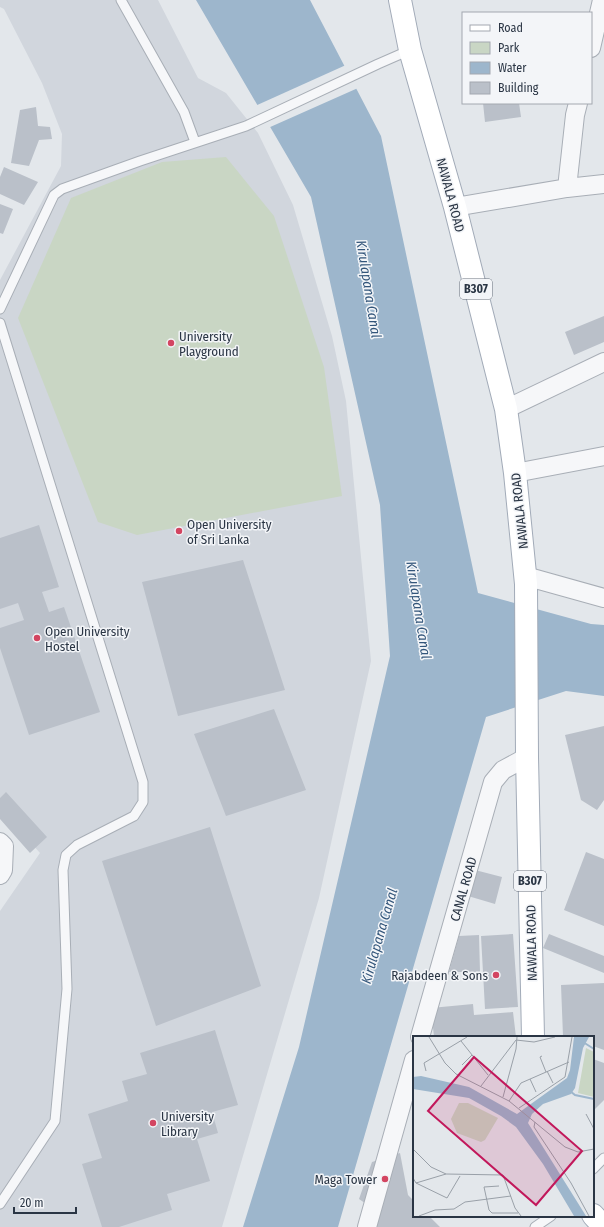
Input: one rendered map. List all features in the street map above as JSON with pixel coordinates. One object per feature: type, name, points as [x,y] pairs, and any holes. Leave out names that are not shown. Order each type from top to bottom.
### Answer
[{"type":"main road","name":"NAWALA ROAD","points":[[400,0],[410,50],[455,207],[506,409],[515,473],[525,580],[533,1036]]},
{"type":"main road","points":[[594,1216],[604,1227]]},
{"type":"street","points":[[592,44],[602,0]]},
{"type":"street","points":[[568,188],[578,104]]},
{"type":"street","points":[[455,207],[568,188],[604,184]]},
{"type":"street","points":[[506,409],[604,362]]},
{"type":"street","points":[[515,473],[604,456]]},
{"type":"street","points":[[525,580],[604,598]]},
{"type":"street","name":"CANAL ROAD","points":[[420,1036],[493,782],[503,770],[527,757]]},
{"type":"street","points":[[0,842],[4,846],[3,870],[0,875]]},
{"type":"street","points":[[366,1227],[413,1063]]},
{"type":"lane","points":[[121,0],[184,112],[196,142]]},
{"type":"lane","points":[[0,309],[54,195],[62,189],[246,126],[410,50]]},
{"type":"lane","points":[[0,323],[143,782],[143,789],[142,802],[134,816],[77,845],[66,855],[64,870],[66,989],[55,1121],[0,1204]]},
{"type":"lane","points":[[594,1168],[604,1158]]},
{"type":"lane","points":[[535,1227],[550,1217]]},
{"type":"shaded area","name":"Open University of Sri Lanka","points":[[0,0],[158,0],[198,78],[226,93],[258,133],[293,205],[332,336],[346,401],[371,661],[319,898],[222,1227],[0,1227],[0,911],[40,853],[0,808],[0,280],[61,166],[62,134],[42,83],[4,9],[0,7]]},
{"type":"green space","name":"University Playground","points":[[226,157],[274,216],[324,367],[342,496],[137,535],[98,522],[18,318],[71,198],[162,162]]},
{"type":"water","name":"Kirulapana Canal","points":[[196,0],[310,0],[381,136],[478,593],[591,624],[604,625],[604,696],[566,691],[486,717],[338,1227],[243,1227],[299,1047],[390,656],[380,505],[311,197]]},
{"type":"pier","points":[[346,65],[358,88],[268,128],[255,106]]},
{"type":"building","points":[[483,104],[519,104],[521,117],[485,122]]},
{"type":"building","points":[[36,107],[38,126],[50,127],[52,139],[39,140],[29,166],[11,163],[20,110]]},
{"type":"building","points":[[4,167],[38,182],[24,205],[0,194],[0,177]]},
{"type":"building","points":[[0,204],[13,209],[3,234],[0,233]]},
{"type":"building","points":[[604,316],[604,342],[574,355],[565,332]]},
{"type":"building","name":"Open University Hostel","points":[[39,525],[59,587],[42,592],[49,612],[64,607],[100,712],[29,735],[0,648],[0,628],[24,620],[18,603],[0,609],[0,538]]},
{"type":"building","points":[[243,560],[285,690],[178,716],[142,582]]},
{"type":"building","points":[[274,709],[306,790],[226,816],[194,734]]},
{"type":"building","points":[[604,726],[604,800],[597,810],[581,800],[565,735]]},
{"type":"building","points":[[6,792],[47,837],[30,853],[0,819],[0,798]]},
{"type":"building","points":[[210,827],[261,986],[156,1026],[102,861]]},
{"type":"building","points":[[586,852],[604,859],[604,926],[564,910]]},
{"type":"building","points":[[475,870],[502,877],[495,904],[468,896]]},
{"type":"building","points":[[513,934],[518,1007],[485,1009],[481,936]]},
{"type":"building","points":[[549,934],[604,956],[604,973],[543,948]]},
{"type":"building","points":[[479,935],[480,972],[449,972],[459,936]]},
{"type":"building","points":[[604,983],[604,1050],[594,1046],[594,1036],[563,1036],[561,985]]},
{"type":"building","points":[[473,1004],[474,1015],[513,1012],[516,1036],[434,1036],[431,1008]]},
{"type":"building","name":"University Library","points":[[215,1030],[238,1105],[212,1112],[218,1133],[197,1139],[210,1181],[167,1194],[172,1210],[119,1227],[102,1227],[82,1164],[102,1158],[88,1114],[128,1101],[122,1081],[147,1074],[140,1053]]},
{"type":"building","points":[[594,1059],[604,1063],[604,1100],[594,1110]]},
{"type":"building","name":"Maga Tower","points":[[400,1153],[408,1195],[413,1200],[413,1217],[430,1217],[440,1227],[361,1227],[378,1212],[359,1199],[372,1162]]},
{"type":"place","name":"University Playground","points":[[171,343]]},
{"type":"place","name":"Open University of Sri Lanka","points":[[179,531]]},
{"type":"place","name":"Open University Hostel","points":[[37,638]]},
{"type":"place","name":"Rajabdeen & Sons","points":[[496,975]]},
{"type":"place","name":"University Library","points":[[153,1123]]},
{"type":"place","name":"Maga Tower","points":[[385,1179]]}]
